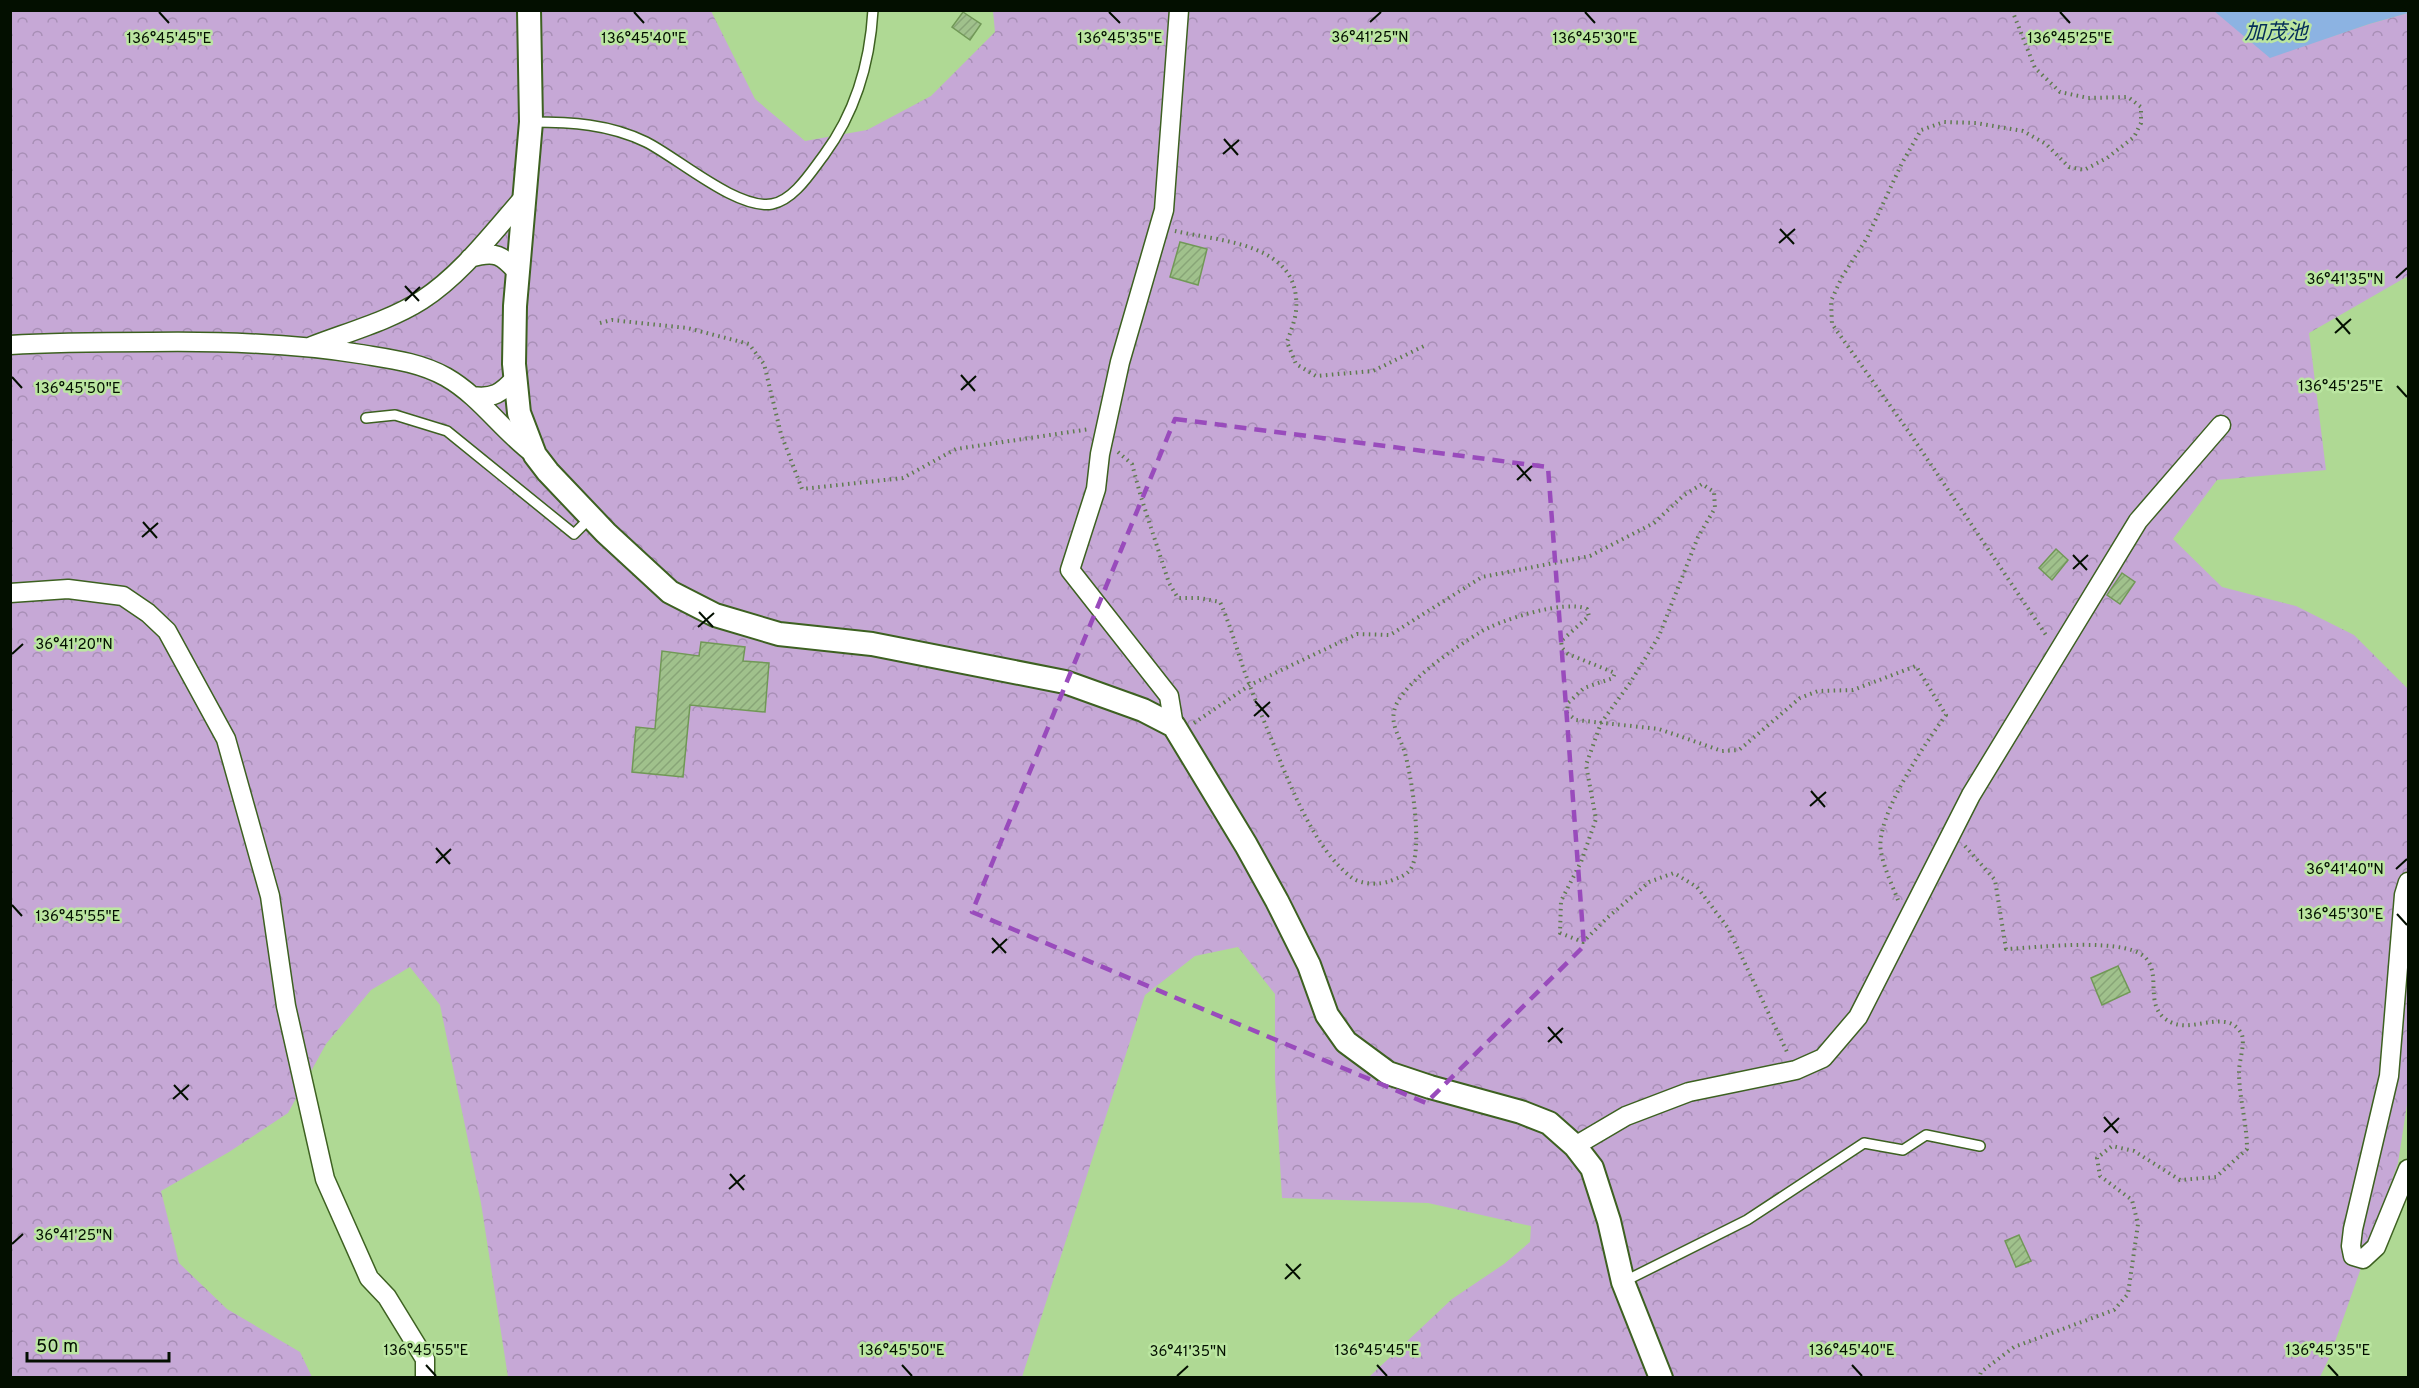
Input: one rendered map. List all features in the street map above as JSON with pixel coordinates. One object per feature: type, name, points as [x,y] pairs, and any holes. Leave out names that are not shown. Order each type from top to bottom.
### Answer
[{"type":"street","points":[[529,10],[531,122],[514,336],[515,378],[519,413],[535,454],[548,472],[591,517],[670,592],[715,615],[779,634],[872,644],[1065,682],[1143,710],[1177,730]]},
{"type":"street","points":[[1179,10],[1164,210],[1120,362],[1103,440],[1096,489],[1070,570],[1169,696],[1177,730],[1246,845],[1294,933],[1327,1015],[1346,1042],[1388,1074],[1521,1112],[1549,1123],[1575,1146],[1592,1168],[1609,1221],[1623,1282],[1661,1377]]},
{"type":"street","points":[[310,346],[398,313],[421,301],[470,258],[525,196]]},
{"type":"street","points":[[470,258],[484,253],[498,255],[519,274]]},
{"type":"street","points":[[10,345],[56,342],[223,341],[310,346],[418,364],[447,378],[472,396],[516,441],[535,454]]},
{"type":"street","points":[[472,396],[491,397],[500,394],[515,378]]},
{"type":"street","points":[[1575,1146],[1626,1116],[1689,1092],[1796,1070],[1823,1058],[1858,1017],[1971,795],[2138,521],[2221,425]]},
{"type":"street","points":[[10,594],[68,589],[123,596],[167,631],[226,739],[270,896],[286,1006],[325,1179],[369,1278],[387,1297],[425,1359],[425,1377]]},
{"type":"street","points":[[2409,882],[2404,895],[2389,1076],[2353,1229],[2351,1246],[2353,1256],[2362,1259],[2376,1247],[2409,1169]]},
{"type":"lane","points":[[531,122],[579,122],[615,130],[646,142],[732,195],[753,202],[769,204],[785,200],[814,169],[840,134],[857,97],[871,36],[873,10]]},
{"type":"lane","points":[[366,418],[396,415],[447,431],[574,534],[591,517]]},
{"type":"lane","points":[[1623,1282],[1747,1220],[1864,1143],[1903,1150],[1926,1135],[1980,1146]]},
{"type":"path","points":[[2012,10],[2035,68],[2060,92],[2088,98],[2128,97],[2141,107],[2141,123],[2134,137],[2107,158],[2084,170],[2069,167],[2046,144],[2024,131],[1976,123],[1944,122],[1921,130],[1902,163],[1867,238],[1834,293],[1831,301],[1832,324],[1911,435],[2058,653]]},
{"type":"path","points":[[1159,228],[1261,250],[1281,263],[1295,286],[1296,312],[1287,342],[1296,364],[1316,376],[1373,370],[1425,346]]},
{"type":"path","points":[[600,323],[612,320],[687,328],[749,344],[764,364],[781,434],[802,489],[903,478],[956,449],[1089,428],[1132,464],[1169,583],[1178,598],[1200,598],[1220,602],[1298,805],[1323,846],[1352,879],[1366,883],[1383,884],[1405,875],[1412,868],[1415,858],[1416,827],[1406,761],[1392,722],[1397,704],[1410,686],[1437,662],[1481,631],[1559,606],[1580,606],[1587,609],[1589,615],[1587,620],[1561,641],[1562,648],[1568,654],[1615,673],[1613,678],[1584,688],[1568,703],[1567,713],[1576,720],[1659,729],[1722,751],[1739,750],[1800,698],[1818,691],[1853,690],[1916,666],[1946,715],[1925,743],[1894,800],[1884,826],[1880,850],[1906,924]]},
{"type":"path","points":[[1177,730],[1250,685],[1358,634],[1390,635],[1482,577],[1590,556],[1654,523],[1684,495],[1702,484],[1714,492],[1715,508],[1698,537],[1659,636],[1630,683],[1601,723],[1586,765],[1596,819],[1581,862],[1561,901],[1560,933],[1583,942],[1649,882],[1674,873],[1697,887],[1728,928],[1796,1070]]},
{"type":"path","points":[[1953,832],[1995,880],[2006,949],[2098,944],[2140,951],[2150,962],[2156,1007],[2164,1018],[2182,1026],[2225,1022],[2237,1026],[2243,1038],[2239,1078],[2240,1095],[2247,1126],[2247,1149],[2216,1177],[2181,1180],[2134,1151],[2112,1146],[2097,1158],[2100,1176],[2132,1200],[2138,1224],[2128,1294],[2114,1311],[2014,1347],[1981,1372],[1979,1377]]},
{"type":"highlighted area","points":[[1175,419],[1548,467],[1584,946],[1426,1103],[972,912]]},
{"type":"green space","points":[[2214,10],[2270,57],[2408,13],[2408,276],[2309,333],[2326,470],[2217,480],[2173,539],[2222,587],[2296,606],[2354,635],[2408,689],[2408,1098],[2398,1163],[2330,1356],[2320,1377],[1369,1377],[1452,1299],[1504,1264],[1530,1242],[1531,1226],[1428,1203],[1282,1198],[1275,1077],[1275,994],[1238,947],[1195,956],[1145,995],[1022,1377],[508,1377],[481,1203],[440,1005],[410,967],[371,990],[326,1044],[288,1113],[229,1152],[161,1191],[179,1263],[227,1309],[300,1352],[312,1377],[11,1377],[10,11],[711,11],[755,99],[805,141],[867,130],[931,96],[995,32],[993,11]]},
{"type":"water","name":"加茂池","points":[[2408,10],[2408,13],[2270,58],[2214,11]]},
{"type":"building","points":[[963,12],[981,24],[970,40],[952,27]]},
{"type":"building","points":[[1180,242],[1207,249],[1198,285],[1170,277]]},
{"type":"building","points":[[2056,549],[2068,560],[2052,580],[2039,568]]},
{"type":"building","points":[[2122,573],[2135,582],[2120,604],[2107,595]]},
{"type":"building","points":[[701,642],[745,647],[743,661],[769,663],[765,712],[690,705],[683,777],[632,772],[636,727],[655,729],[662,651],[699,656]]},
{"type":"building","points":[[2118,966],[2130,992],[2102,1005],[2091,978]]},
{"type":"building","points":[[2019,1235],[2031,1261],[2016,1267],[2005,1241]]}]
